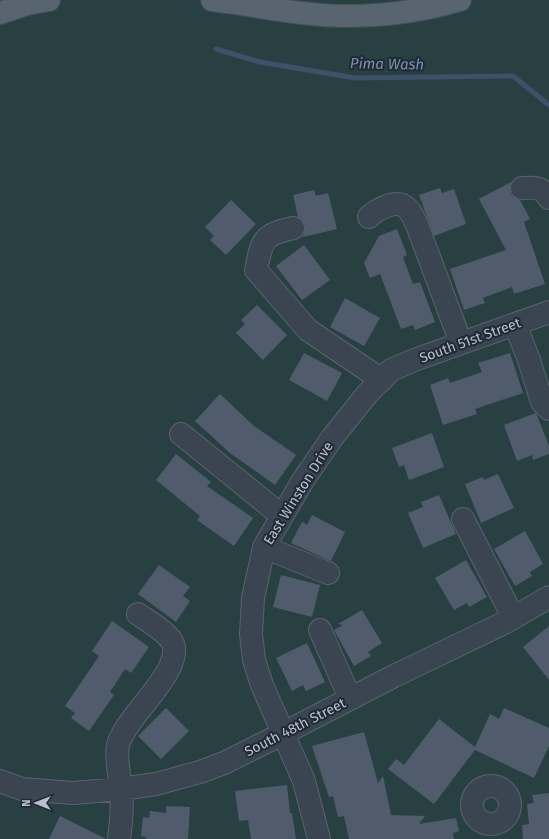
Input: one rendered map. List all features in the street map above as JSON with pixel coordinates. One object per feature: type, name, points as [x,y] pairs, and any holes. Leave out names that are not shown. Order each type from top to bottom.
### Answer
[{"type":"main road","points":[[0,13],[27,4],[49,0]]},
{"type":"main road","points":[[212,0],[344,16],[373,15],[432,8],[460,0]]},
{"type":"street","points":[[522,188],[538,188],[544,190],[549,198]]},
{"type":"street","points":[[369,217],[376,210],[394,205],[403,205],[409,210],[417,225],[461,343]]},
{"type":"street","points":[[293,228],[274,233],[261,245],[256,270],[308,330],[386,375]]},
{"type":"street","name":"South 51st Street","points":[[386,375],[417,359],[549,312]]},
{"type":"street","points":[[515,324],[529,360],[542,402],[549,409]]},
{"type":"street","name":"East Winston Drive","points":[[319,839],[304,781],[254,660],[251,634],[253,598],[264,547],[282,516],[332,438],[386,375]]},
{"type":"street","points":[[181,434],[282,516]]},
{"type":"street","points":[[463,520],[513,618]]},
{"type":"street","points":[[264,547],[328,573]]},
{"type":"street","name":"South 48th Street","points":[[0,781],[22,789],[73,793],[156,784],[200,772],[224,763],[284,733],[350,698],[513,618],[549,597]]},
{"type":"street","points":[[119,839],[121,789],[117,764],[118,744],[134,716],[167,674],[173,662],[175,650],[171,640],[138,614]]},
{"type":"street","points":[[320,630],[350,698]]},
{"type":"street","name":"South 48th Street","points":[[0,794],[22,789]]},
{"type":"green space","points":[[0,0],[549,0],[549,839],[0,839]]},
{"type":"building","points":[[511,182],[511,195],[520,200],[530,219],[524,222],[545,284],[514,294],[512,287],[483,298],[485,303],[464,310],[450,269],[506,250],[479,199]]},
{"type":"building","points":[[440,188],[442,193],[454,189],[466,224],[434,236],[419,195]]},
{"type":"building","points":[[314,190],[316,196],[328,193],[337,229],[303,237],[305,225],[298,217],[293,195]]},
{"type":"building","points":[[231,200],[256,224],[226,255],[210,240],[214,236],[205,227]]},
{"type":"building","points":[[397,229],[407,255],[403,257],[413,284],[420,282],[435,322],[415,330],[413,325],[401,329],[380,274],[370,278],[364,263],[379,236]]},
{"type":"building","points":[[304,245],[330,280],[302,300],[276,266]]},
{"type":"building","points":[[345,298],[380,318],[364,346],[330,327]]},
{"type":"building","points":[[257,305],[287,335],[263,360],[236,333],[245,324],[241,320]]},
{"type":"building","points":[[304,353],[342,373],[327,401],[289,380]]},
{"type":"building","points":[[510,353],[523,393],[475,409],[477,414],[443,425],[430,385],[448,378],[450,383],[482,372],[478,363]]},
{"type":"building","points":[[220,394],[254,426],[296,455],[275,485],[230,453],[195,421]]},
{"type":"building","points":[[536,413],[549,446],[549,454],[533,460],[532,455],[517,461],[504,425]]},
{"type":"building","points":[[432,433],[444,467],[409,480],[404,465],[399,467],[392,448]]},
{"type":"building","points":[[176,454],[211,482],[207,486],[253,518],[234,546],[197,520],[200,516],[156,480]]},
{"type":"building","points":[[498,474],[514,508],[481,523],[465,484],[483,477],[484,480]]},
{"type":"building","points":[[439,495],[456,534],[423,548],[408,513],[423,507],[421,502]]},
{"type":"building","points":[[312,515],[345,532],[331,561],[291,543],[302,522],[307,525]]},
{"type":"building","points":[[525,531],[543,564],[530,572],[532,576],[515,586],[494,549]]},
{"type":"building","points":[[466,560],[487,597],[469,607],[467,603],[454,610],[435,578]]},
{"type":"building","points":[[159,565],[190,587],[183,596],[190,601],[176,622],[138,594]]},
{"type":"building","points":[[281,575],[320,585],[312,617],[273,607]]},
{"type":"building","points":[[362,610],[382,643],[368,652],[371,656],[354,666],[334,630],[343,625],[338,624]]},
{"type":"building","points":[[112,621],[149,647],[131,673],[125,669],[110,692],[114,695],[89,731],[71,718],[75,713],[65,706],[99,656],[92,651]]},
{"type":"building","points":[[549,626],[549,680],[523,647]]},
{"type":"building","points":[[307,643],[325,682],[306,691],[303,685],[292,691],[276,658]]},
{"type":"building","points":[[166,708],[189,731],[161,759],[138,736]]},
{"type":"building","points":[[504,708],[549,728],[549,746],[534,778],[475,750],[434,804],[388,769],[396,759],[404,765],[439,719],[475,747],[490,714],[499,719]]},
{"type":"building","points":[[364,732],[378,783],[383,776],[391,815],[425,816],[419,824],[456,818],[459,831],[453,833],[454,839],[349,839],[344,816],[338,817],[333,796],[329,797],[312,746]]},
{"type":"building","points":[[287,785],[290,813],[292,813],[296,839],[251,839],[248,820],[239,821],[235,791]]},
{"type":"building","points":[[549,793],[549,839],[523,839],[522,825],[529,824],[527,804],[534,803],[532,795]]},
{"type":"building","points":[[166,806],[190,807],[188,839],[146,839],[146,837],[141,836],[143,817],[149,818],[150,811],[166,813]]},
{"type":"building","points":[[60,816],[106,839],[49,839]]},
{"type":"waterway","name":"Pima Wash","points":[[216,49],[260,62],[355,78],[513,76],[549,105]]}]
